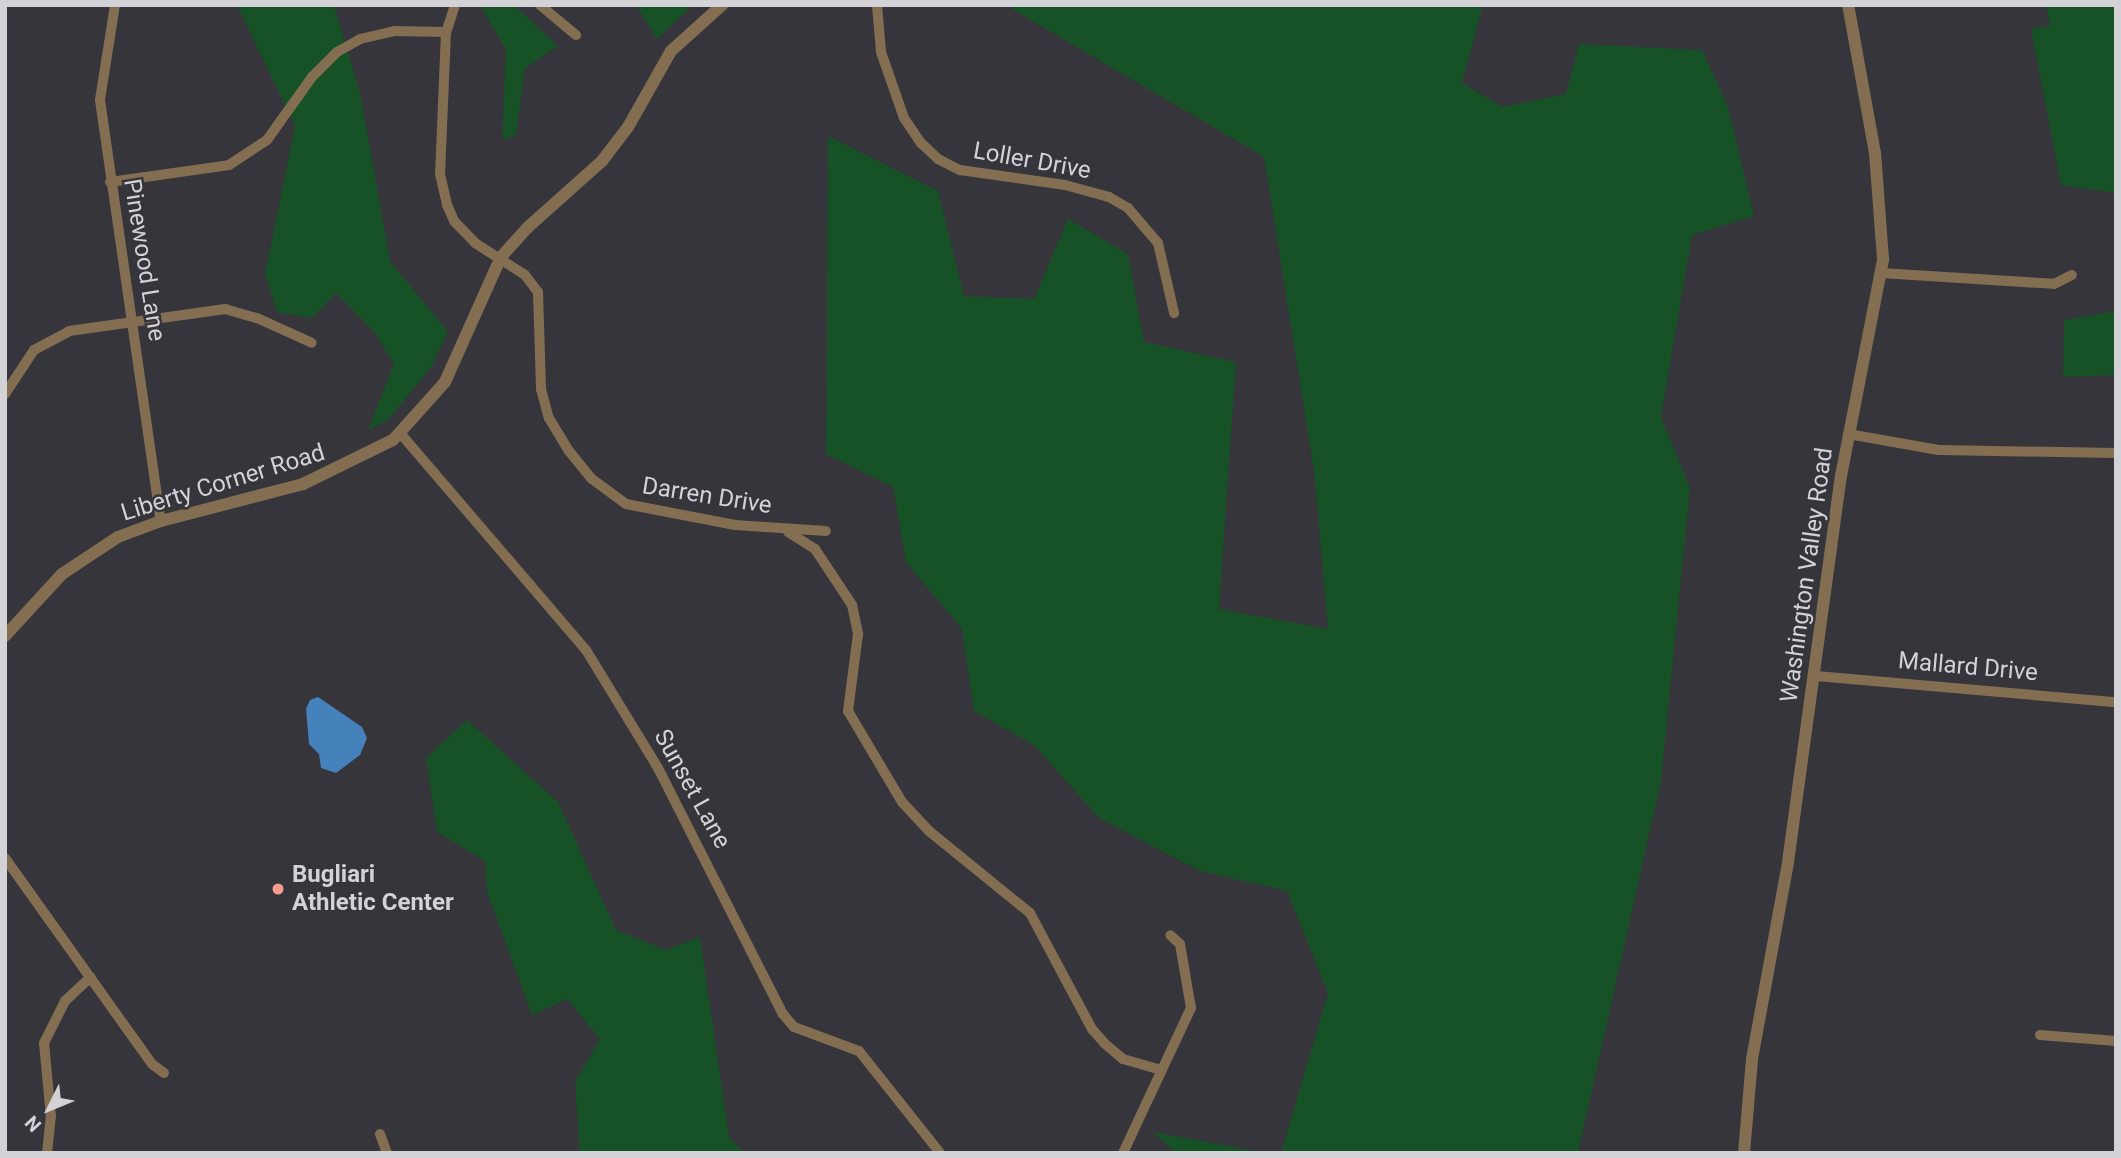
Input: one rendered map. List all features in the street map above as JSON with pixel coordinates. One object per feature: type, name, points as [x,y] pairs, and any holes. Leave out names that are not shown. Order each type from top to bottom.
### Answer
[{"type":"street","name":"Pinewood Lane","points":[[115,5],[100,100],[161,521]]},
{"type":"street","name":"Darren Drive","points":[[455,5],[446,33],[440,174],[447,205],[460,229],[501,257],[538,292],[543,330],[540,375],[549,418],[592,479],[626,504],[784,530],[826,531]]},
{"type":"street","points":[[540,5],[576,35]]},
{"type":"street","name":"Liberty Corner Road","points":[[5,636],[11,622],[88,555],[161,521],[303,484],[381,449],[400,433],[444,382],[501,257],[602,161],[671,51],[722,5]]},
{"type":"street","name":"Loller Drive","points":[[877,5],[881,52],[904,118],[921,143],[938,159],[960,170],[1065,185],[1109,197],[1128,208],[1158,243],[1174,313]]},
{"type":"street","name":"Washington Valley Road","points":[[1744,1153],[1758,1021],[1816,676],[1848,434],[1881,273],[1881,198],[1848,5]]},
{"type":"street","points":[[110,183],[229,165],[267,140],[312,77],[337,52],[360,39],[394,31],[446,33]]},
{"type":"street","points":[[1881,273],[2054,284],[2072,275]]},
{"type":"street","points":[[5,394],[34,350],[55,335],[133,321],[225,309],[257,318],[312,343]]},
{"type":"street","name":"Sunset Lane","points":[[400,433],[586,650],[658,768],[783,1014],[794,1027],[859,1051],[940,1153]]},
{"type":"street","points":[[1848,434],[1939,450],[2116,453]]},
{"type":"street","points":[[784,530],[815,549],[852,605],[858,634],[848,711],[895,791],[929,831],[1030,913],[1092,1029],[1123,1059],[1159,1069]]},
{"type":"street","name":"Mallard Drive","points":[[1816,676],[2116,702]]},
{"type":"street","points":[[5,858],[152,1064],[164,1073]]},
{"type":"street","points":[[1124,1153],[1159,1069],[1191,1008],[1180,944],[1170,935]]},
{"type":"street","points":[[47,1153],[51,1117],[44,1043],[65,1001],[90,977]]},
{"type":"street","points":[[2040,1035],[2116,1041]]},
{"type":"street","points":[[380,1134],[387,1153]]},
{"type":"green space","points":[[237,5],[334,5],[361,97],[390,261],[448,332],[432,366],[388,420],[368,430],[394,364],[375,333],[336,293],[312,318],[277,312],[265,274],[295,126]]},
{"type":"green space","points":[[480,5],[514,5],[558,46],[525,68],[516,135],[502,140],[506,50]]},
{"type":"green space","points":[[636,5],[693,5],[657,39]]},
{"type":"green space","points":[[1014,5],[1483,5],[1462,83],[1503,107],[1566,94],[1579,44],[1702,50],[1728,107],[1754,216],[1692,235],[1661,417],[1690,488],[1661,781],[1578,1153],[1281,1153],[1328,993],[1287,891],[1200,871],[1099,818],[1035,746],[974,711],[962,629],[906,562],[893,487],[826,454],[828,136],[938,191],[964,296],[1034,299],[1068,219],[1128,254],[1144,342],[1236,362],[1219,609],[1328,629],[1314,471],[1264,157],[1012,9]]},
{"type":"green space","points":[[2046,5],[2116,5],[2116,193],[2061,185],[2031,29],[2050,26]]},
{"type":"green space","points":[[2116,311],[2116,375],[2063,377],[2064,320]]},
{"type":"green space","points":[[467,720],[558,802],[616,930],[666,950],[700,937],[729,1137],[744,1153],[580,1153],[575,1082],[600,1039],[567,999],[532,1015],[487,892],[485,861],[437,832],[426,758]]},
{"type":"green space","points":[[1153,1132],[1266,1153],[1176,1153]]},
{"type":"water","points":[[318,697],[362,727],[367,738],[360,755],[336,773],[321,768],[319,754],[309,744],[306,709],[310,700]]},
{"type":"place","name":"Bugliari Athletic Center","points":[[278,889]]}]
